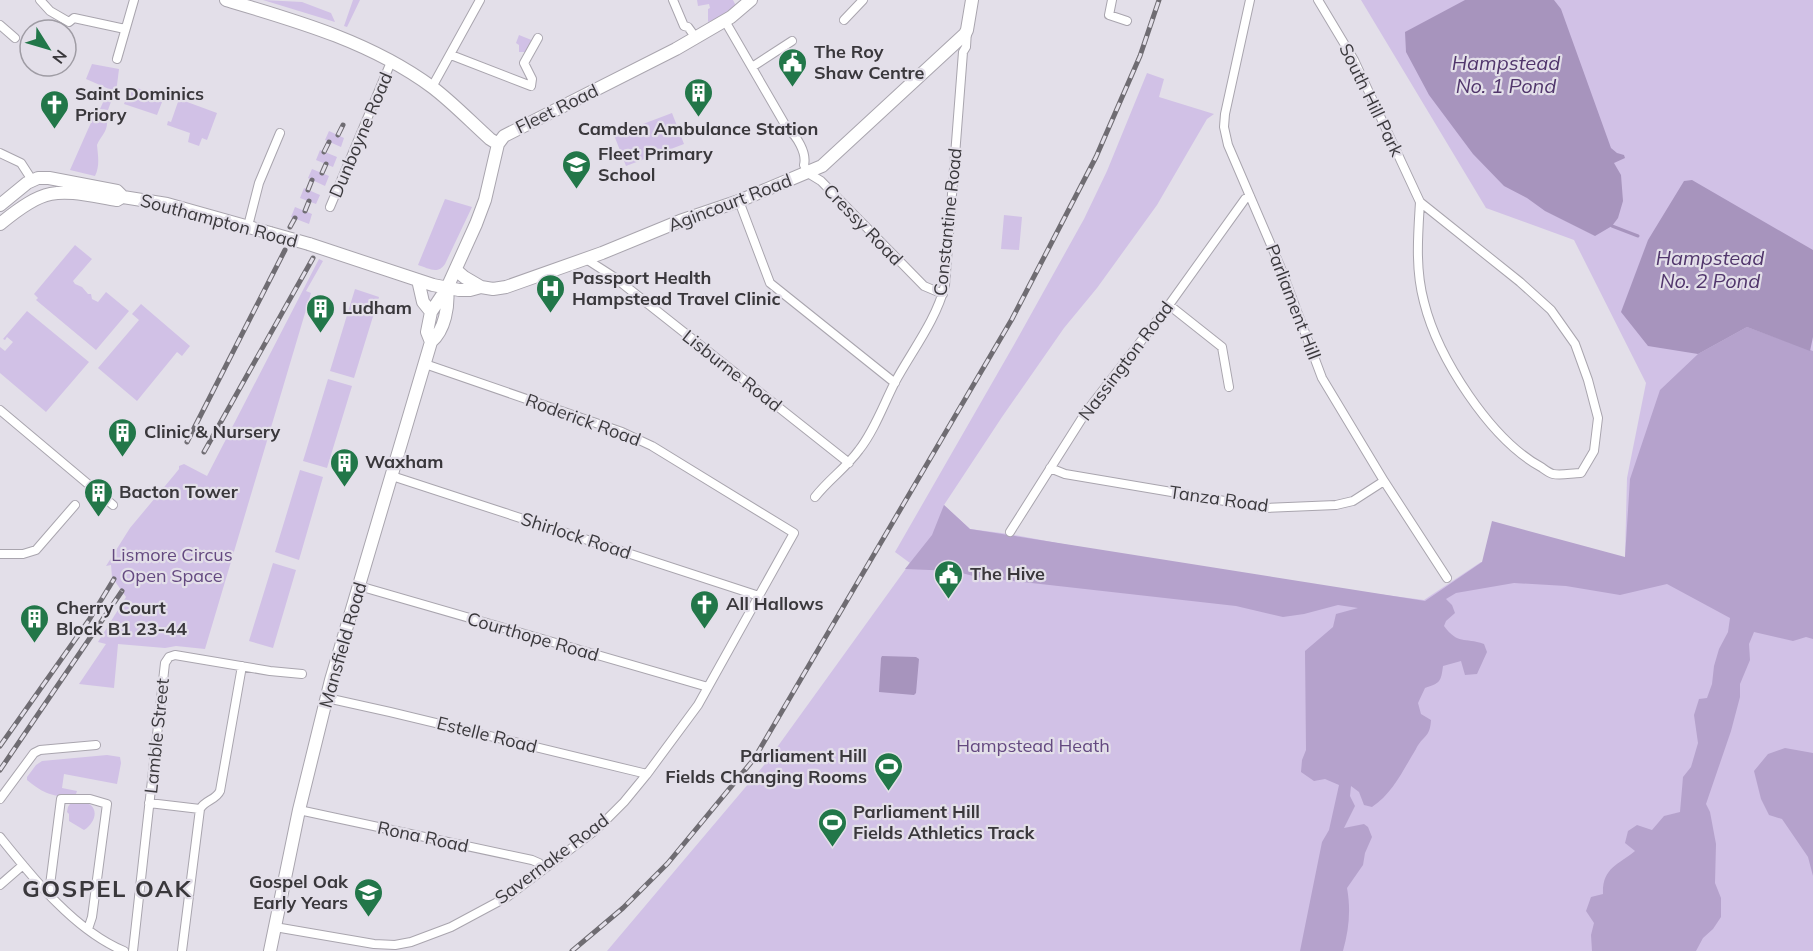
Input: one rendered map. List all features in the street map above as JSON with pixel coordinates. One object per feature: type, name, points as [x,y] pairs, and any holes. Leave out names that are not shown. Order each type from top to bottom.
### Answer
[{"type":"main road","points":[[226,0],[301,22],[338,36],[392,62],[432,87],[498,144]]},
{"type":"main road","name":"Fleet Road","points":[[447,288],[476,224],[498,144],[504,136],[692,40],[724,21],[751,0]]},
{"type":"main road","name":"Agincourt Road","points":[[447,288],[470,290],[481,287],[493,290],[506,288],[680,221],[739,201],[822,166],[958,49],[968,30],[972,0]]},
{"type":"main road","name":"Southampton Road","points":[[32,180],[49,178],[117,191],[120,198],[169,205],[248,226],[447,288]]},
{"type":"main road","points":[[0,205],[32,180]]},
{"type":"main road","points":[[0,224],[22,206],[40,196],[57,192],[120,198]]},
{"type":"main road","points":[[456,270],[481,287]]},
{"type":"main road","name":"Mansfield Road","points":[[418,280],[423,302],[430,312],[427,332],[431,342]]},
{"type":"main road","points":[[430,312],[447,288]]},
{"type":"main road","name":"Mansfield Road","points":[[270,951],[299,810],[327,698],[431,342],[439,335],[449,302],[447,288]]},
{"type":"street","points":[[40,0],[50,11],[69,22],[74,18],[125,29]]},
{"type":"street","points":[[117,59],[134,0]]},
{"type":"street","points":[[432,87],[480,0]]},
{"type":"street","points":[[673,0],[684,26],[682,31],[692,40]]},
{"type":"street","points":[[844,20],[863,0]]},
{"type":"street","points":[[1112,0],[1109,15],[1127,21]]},
{"type":"street","name":"Parliament Hill","points":[[1250,0],[1224,120],[1228,145],[1280,266],[1322,378],[1384,482],[1446,578]]},
{"type":"street","name":"South Hill Park","points":[[1318,0],[1354,60],[1420,202]]},
{"type":"street","name":"Cressy Road","points":[[724,21],[804,153],[806,158],[804,165],[808,172],[821,181],[924,286],[943,294]]},
{"type":"street","points":[[0,25],[15,38]]},
{"type":"street","points":[[451,55],[531,86],[532,79],[524,63],[538,38]]},
{"type":"street","points":[[752,67],[792,41]]},
{"type":"street","name":"Constantine Road","points":[[815,497],[827,481],[849,463],[862,446],[938,308],[943,294],[958,49]]},
{"type":"street","name":"Dunboyne Road","points":[[330,207],[392,62]]},
{"type":"street","points":[[248,226],[259,183],[280,133]]},
{"type":"street","points":[[0,153],[21,163],[32,180]]},
{"type":"street","name":"Nassington Road","points":[[1010,532],[1086,412],[1169,305],[1245,199],[1250,196]]},
{"type":"street","points":[[739,201],[771,283],[895,383]]},
{"type":"street","points":[[1420,202],[1520,282],[1551,310],[1575,344],[1598,418],[1594,451],[1581,473],[1553,474],[1527,459],[1488,420],[1461,383],[1436,340],[1424,301],[1417,250],[1420,202]]},
{"type":"street","name":"Lisburne Road","points":[[586,259],[614,277],[849,463]]},
{"type":"street","points":[[1169,305],[1222,347],[1229,387]]},
{"type":"street","name":"Roderick Road","points":[[425,364],[622,432],[652,446],[794,533]]},
{"type":"street","points":[[0,410],[113,506]]},
{"type":"street","name":"Tanza Road","points":[[1050,468],[1065,474],[1266,508],[1336,505],[1353,501],[1384,482]]},
{"type":"street","name":"Shirlock Road","points":[[392,476],[759,596]]},
{"type":"street","points":[[0,554],[23,554],[36,550],[75,505]]},
{"type":"street","name":"Savernake Road","points":[[275,927],[374,944],[395,945],[411,942],[451,927],[507,897],[597,830],[647,774],[692,712],[794,533]]},
{"type":"street","name":"Courthope Road","points":[[359,586],[708,687]]},
{"type":"street","name":"Lamble Street","points":[[134,951],[165,663],[168,657],[175,654],[270,671],[302,674]]},
{"type":"street","points":[[182,951],[200,809],[203,804],[218,796],[220,791],[242,666]]},
{"type":"street","name":"Estelle Road","points":[[327,698],[390,711],[647,774]]},
{"type":"street","points":[[0,799],[34,753],[40,750],[96,745]]},
{"type":"street","points":[[49,893],[61,800],[90,799],[107,804],[93,917],[88,929]]},
{"type":"street","points":[[149,803],[200,809]]},
{"type":"street","name":"Rona Road","points":[[299,810],[532,860],[544,869]]},
{"type":"street","points":[[0,837],[49,893],[88,929],[124,951]]},
{"type":"street","points":[[0,885],[23,865]]},
{"type":"green space","points":[[263,0],[302,2],[331,13],[335,22]]},
{"type":"green space","points":[[353,0],[360,0],[347,27],[344,26]]},
{"type":"green space","points":[[697,0],[733,0],[736,6],[723,16],[708,22],[709,4],[698,6]]},
{"type":"green space","name":"Hampstead Heath","points":[[1361,0],[1813,0],[1813,951],[607,951],[765,764],[910,563],[895,552],[1084,219],[1107,171],[1147,73],[1164,79],[1159,97],[1214,114],[1207,119],[1157,205],[1097,288],[1064,328],[944,505],[970,529],[1009,534],[1223,574],[1424,600],[1481,562],[1625,557],[1627,478],[1646,383],[1574,240],[1486,208]]},
{"type":"green space","points":[[519,35],[534,41],[527,52],[519,52],[519,45],[516,43]]},
{"type":"green space","points":[[92,64],[119,69],[117,85],[108,110],[100,109],[109,89],[86,79]]},
{"type":"green space","points":[[131,86],[164,97],[157,115],[124,104]]},
{"type":"green space","points":[[179,99],[217,113],[207,140],[202,138],[199,146],[188,142],[190,133],[167,125],[168,121],[171,122]]},
{"type":"green space","points":[[672,113],[684,144],[626,166],[614,135]]},
{"type":"green space","points":[[96,116],[107,120],[107,124],[97,145],[98,165],[95,176],[70,170],[93,118]]},
{"type":"green space","points":[[329,131],[344,138],[341,147],[325,140]]},
{"type":"green space","points":[[320,150],[337,157],[333,167],[316,160]]},
{"type":"green space","points":[[312,169],[329,176],[325,186],[308,178]]},
{"type":"green space","points":[[304,188],[320,195],[316,204],[300,198]]},
{"type":"green space","points":[[445,199],[472,207],[445,264],[433,270],[418,265]]},
{"type":"green space","points":[[295,207],[312,214],[309,224],[291,217]]},
{"type":"green space","points":[[1004,215],[1022,217],[1019,250],[1001,249]]},
{"type":"green space","points":[[75,245],[92,259],[73,281],[75,284],[91,294],[92,299],[98,302],[106,292],[129,311],[96,350],[36,300],[38,298],[34,294]]},
{"type":"green space","name":"Lismore Circus Open Space","points":[[319,259],[323,261],[306,291],[311,293],[205,649],[118,644],[114,688],[79,684],[106,644],[98,642],[126,597],[112,577],[111,565],[106,566],[130,528],[179,469],[179,466],[184,464],[207,476]]},
{"type":"green space","points":[[355,289],[379,297],[354,378],[330,371]]},
{"type":"green space","points":[[141,304],[190,346],[182,356],[177,352],[137,401],[98,368],[139,320],[132,314]]},
{"type":"green space","points":[[27,311],[89,362],[46,412],[0,373],[0,347],[5,351],[13,342],[7,337],[3,339]]},
{"type":"green space","points":[[328,379],[352,386],[327,468],[303,461]]},
{"type":"green space","points":[[300,470],[323,477],[299,560],[275,552]]},
{"type":"green space","points":[[273,563],[296,570],[273,648],[249,641]]},
{"type":"green space","points":[[107,755],[120,757],[117,784],[64,774],[62,788],[77,791],[75,797],[67,797],[49,794],[27,780],[36,765],[42,761]]},
{"type":"green space","points":[[79,802],[91,805],[95,813],[92,822],[84,830],[69,821],[67,812],[70,804]]},
{"type":"shaded area","points":[[1747,327],[1813,351],[1813,639],[1806,637],[1793,641],[1754,632],[1749,644],[1750,660],[1740,684],[1740,697],[1731,731],[1706,804],[1710,812],[1716,844],[1715,883],[1721,898],[1721,917],[1703,938],[1696,951],[1592,951],[1591,935],[1594,923],[1586,911],[1591,897],[1603,894],[1605,878],[1612,868],[1635,851],[1625,843],[1628,831],[1637,825],[1652,830],[1664,816],[1680,812],[1683,777],[1691,767],[1698,743],[1694,715],[1699,699],[1707,698],[1719,649],[1728,632],[1730,618],[1667,584],[1620,595],[1566,586],[1514,583],[1456,593],[1446,599],[1452,605],[1455,613],[1444,626],[1453,636],[1484,644],[1487,652],[1477,674],[1465,675],[1461,661],[1443,666],[1439,681],[1425,688],[1418,703],[1421,714],[1431,720],[1429,730],[1386,795],[1372,807],[1364,805],[1359,792],[1351,786],[1350,796],[1355,806],[1344,828],[1364,824],[1368,827],[1372,837],[1363,865],[1347,888],[1349,920],[1343,951],[1300,951],[1322,842],[1329,830],[1339,785],[1325,779],[1314,781],[1301,772],[1306,750],[1305,651],[1333,627],[1336,614],[1358,608],[1338,605],[1283,617],[1236,606],[977,577],[954,571],[905,569],[932,535],[944,505],[970,529],[1425,601],[1482,562],[1492,521],[1625,557],[1630,479],[1660,390],[1698,354]]},
{"type":"shaded area","points":[[1785,748],[1813,753],[1813,876],[1808,857],[1782,819],[1769,815],[1761,799],[1754,771],[1768,754]]},
{"type":"water","name":"Hampstead No. 1 Pond","points":[[1465,0],[1554,0],[1561,9],[1611,148],[1624,155],[1625,158],[1614,163],[1621,175],[1623,201],[1618,218],[1612,226],[1595,236],[1545,211],[1504,186],[1473,154],[1429,95],[1406,52],[1405,32]]},
{"type":"water","name":"Hampstead No. 2 Pond","points":[[1692,180],[1813,250],[1813,337],[1810,351],[1747,327],[1698,354],[1648,346],[1621,312],[1648,240],[1684,181]]},
{"type":"water","points":[[882,656],[919,659],[914,695],[879,692]]},
{"type":"waterway","points":[[1610,224],[1638,236]]},
{"type":"railway","points":[[572,951],[623,908],[668,863],[754,759],[1012,319],[1096,157],[1140,56],[1159,0]]},
{"type":"railway","points":[[338,135],[343,125]]},
{"type":"railway","points":[[324,152],[329,142]]},
{"type":"railway","points":[[322,173],[326,164]]},
{"type":"railway","points":[[308,190],[312,180]]},
{"type":"railway","points":[[305,211],[309,201]]},
{"type":"railway","points":[[290,227],[295,218]]},
{"type":"railway","points":[[187,442],[285,250]]},
{"type":"railway","points":[[204,452],[313,258]]},
{"type":"railway","points":[[0,746],[89,620],[114,579]]},
{"type":"railway","points":[[0,770],[122,591]]},
{"type":"place","name":"The Roy Shaw Centre","points":[[793,88]]},
{"type":"place","name":"Camden Ambulance Station","points":[[698,118]]},
{"type":"place","name":"Saint Dominics Priory","points":[[54,130]]},
{"type":"place","name":"Fleet Primary School","points":[[577,190]]},
{"type":"place","name":"Passport Health Hampstead Travel Clinic","points":[[551,314]]},
{"type":"place","name":"Ludham","points":[[321,334]]},
{"type":"place","name":"Clinic & Nursery","points":[[123,458]]},
{"type":"place","name":"Waxham","points":[[344,488]]},
{"type":"place","name":"Bacton Tower","points":[[98,518]]},
{"type":"place","name":"The Hive","points":[[949,600]]},
{"type":"place","name":"All Hallows","points":[[705,630]]},
{"type":"place","name":"Cherry Court Block B1 23-44","points":[[35,644]]},
{"type":"place","name":"Parliament Hill Fields Changing Rooms","points":[[888,792]]},
{"type":"place","name":"Parliament Hill Fields Athletics Track","points":[[832,848]]},
{"type":"place","name":"Gospel Oak Early Years","points":[[369,918]]},
{"type":"district","name":"GOSPEL OAK","points":[[107,889]]}]
